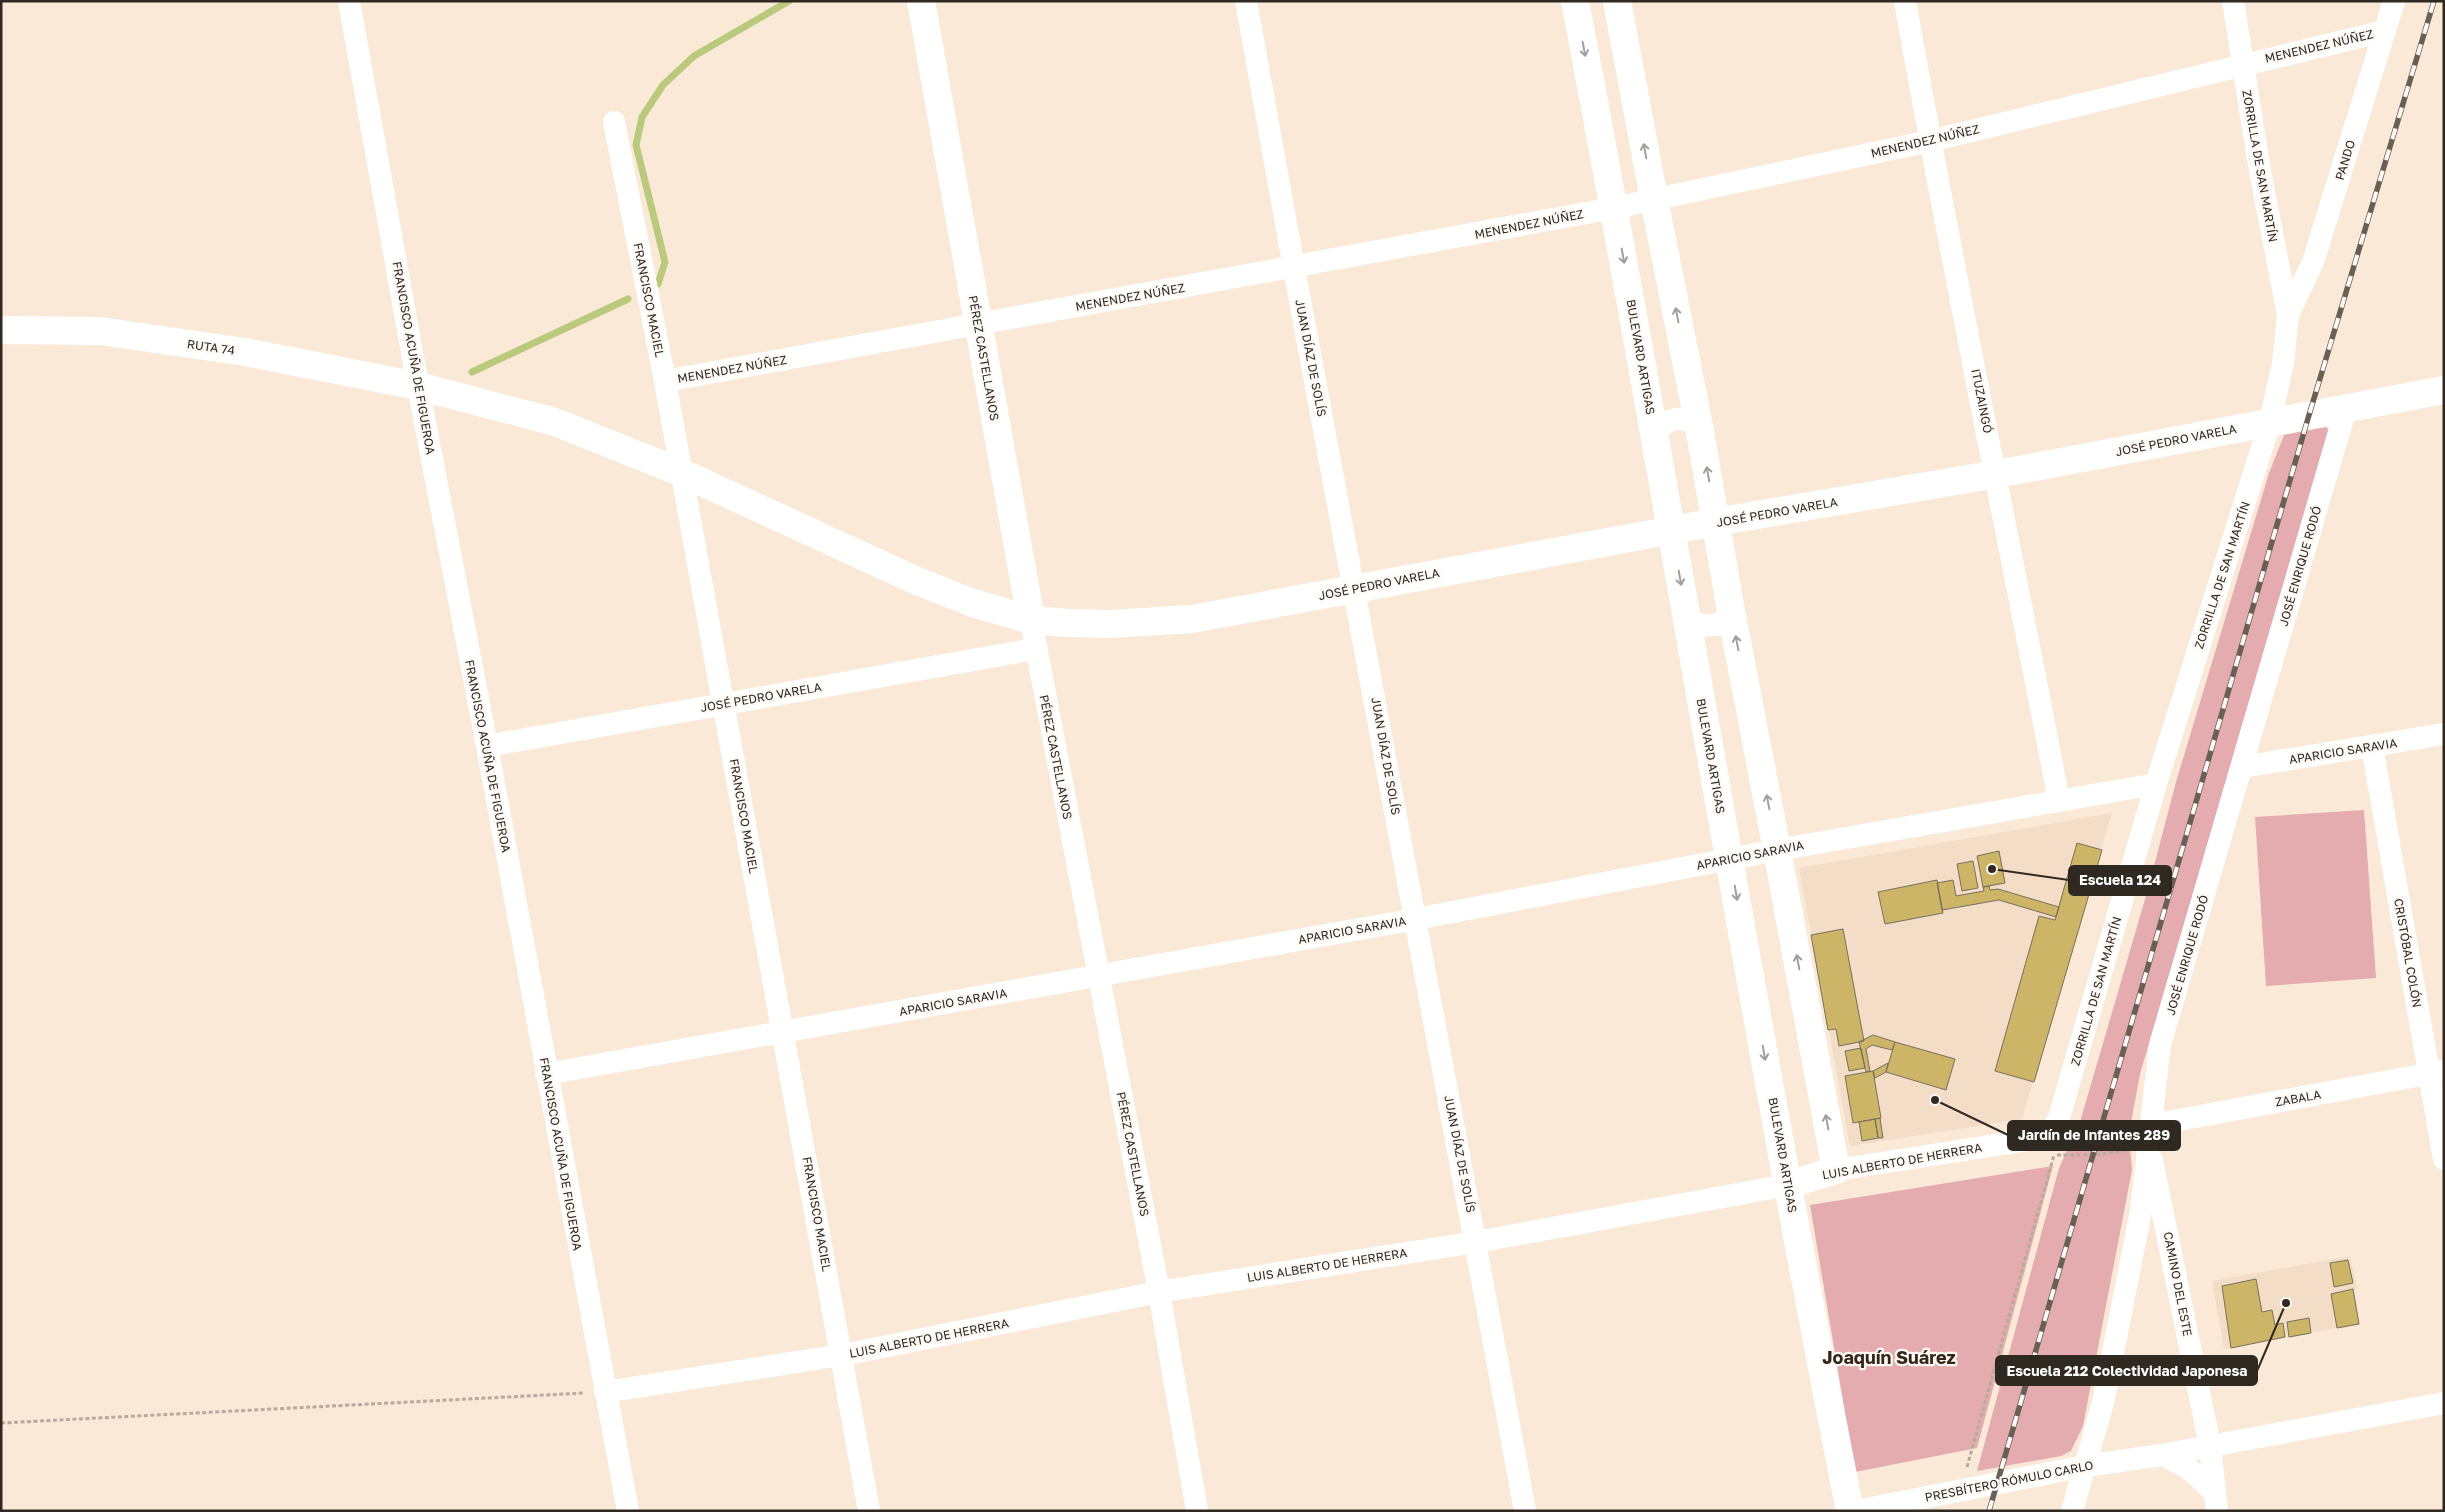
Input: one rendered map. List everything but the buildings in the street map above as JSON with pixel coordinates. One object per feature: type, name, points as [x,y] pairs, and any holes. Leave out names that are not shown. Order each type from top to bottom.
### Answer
[{"type":"street","name":"FRANCISCO ACUÑA DE FIGUEROA","points":[[349,1],[418,386],[487,746],[628,1511]]},
{"type":"street","name":"PÉREZ CASTELLANOS","points":[[921,1],[1035,649],[1159,1292],[1197,1511]]},
{"type":"street","name":"JUAN DÍAZ DE SOLÍS","points":[[1246,1],[1525,1511]]},
{"type":"street","name":"BULEVARD ARTIGAS","points":[[1575,1],[1655,433],[1686,617],[1788,1185],[1850,1511]]},
{"type":"street","points":[[1617,1],[1699,426],[1731,611],[1778,850],[1836,1170]]},
{"type":"street","name":"ITUZAINGÓ","points":[[1905,1],[1930,141],[2060,801]]},
{"type":"street","name":"ZORRILLA DE SAN MARTÍN","points":[[2051,1145],[2156,784],[2270,422],[2283,363],[2288,315],[2260,171],[2233,1]]},
{"type":"street","name":"PANDO","points":[[2288,315],[2313,262],[2394,1]]},
{"type":"street","name":"MENENDEZ NÚÑEZ","points":[[665,381],[1294,268],[1614,208],[1930,141],[2385,31]]},
{"type":"street","name":"FRANCISCO MACIEL","points":[[614,122],[665,381],[869,1511]]},
{"type":"street","name":"RUTA 74","points":[[1,330],[100,332],[245,352],[418,386],[554,422],[680,472]]},
{"type":"street","name":"JOSÉ PEDRO VARELA","points":[[680,472],[917,581],[973,603],[1030,620],[1110,624],[1192,618],[1716,522],[1997,474],[2444,390]]},
{"type":"street","name":"JOSÉ ENRIQUE RODÓ","points":[[2072,1511],[2103,1403],[2123,1307],[2141,1210],[2160,1045],[2346,408]]},
{"type":"street","points":[[1655,433],[1667,420],[1684,418],[1699,426]]},
{"type":"street","points":[[1686,617],[1702,626],[1721,624],[1731,611]]},
{"type":"street","name":"JOSÉ PEDRO VARELA","points":[[487,746],[1035,649]]},
{"type":"street","name":"APARICIO SARAVIA","points":[[2242,767],[2444,734]]},
{"type":"street","name":"CRISTÓBAL COLÓN","points":[[2372,746],[2436,1072],[2444,1159]]},
{"type":"street","name":"APARICIO SARAVIA","points":[[546,1074],[1416,919],[1778,850],[2156,784]]},
{"type":"street","name":"ZABALA","points":[[2152,1125],[2436,1072]]},
{"type":"street","name":"LUIS ALBERTO DE HERRERA","points":[[605,1392],[842,1355],[1159,1292],[1476,1242],[1788,1185],[1836,1170],[2034,1139],[2051,1145]]},
{"type":"street","name":"CAMINO DEL ESTE","points":[[2149,1147],[2160,1192],[2210,1446],[2216,1502]]},
{"type":"street","name":"PRESBÍTERO RÓMULO CARLO","points":[[1856,1511],[2085,1466],[2162,1455],[2444,1403]]},
{"type":"street","points":[[2162,1455],[2184,1464],[2200,1476],[2216,1502]]},
{"type":"path","points":[[1961,1489],[2051,1145],[2092,1155],[2149,1147]]},
{"type":"path","points":[[1,1423],[605,1392]]},
{"type":"shaded area","points":[[2326,427],[2329,430],[2140,1074],[2129,1134],[2132,1170],[2083,1426],[2071,1451],[2061,1456],[1977,1471],[2059,1168],[2080,1122],[2148,889],[2176,782],[2269,473],[2284,435]]},
{"type":"shaded area","points":[[2364,810],[2376,978],[2266,986],[2255,817]]},
{"type":"shaded area","points":[[2112,813],[2022,1119],[1850,1146],[1799,868]]},
{"type":"shaded area","points":[[2053,1166],[1977,1448],[1855,1472],[1810,1205]]},
{"type":"shaded area","points":[[2350,1256],[2357,1289],[2353,1290],[2359,1324],[2224,1349],[2212,1281]]},
{"type":"waterway","points":[[658,284],[665,262],[636,145],[642,117],[663,85],[694,56],[789,1]]},
{"type":"waterway","points":[[472,372],[628,299]]},
{"type":"railway","points":[[1989,1511],[2309,415],[2434,1]]},
{"type":"place","name":"Escuela 124","points":[[1992,869]]},
{"type":"place","name":"Jardín de Infantes 289","points":[[1935,1100]]},
{"type":"place","name":"Escuela 212 Colectividad Japonesa","points":[[2286,1303]]},
{"type":"district","name":"Joaquín Suárez","points":[[1889,1357]]}]
